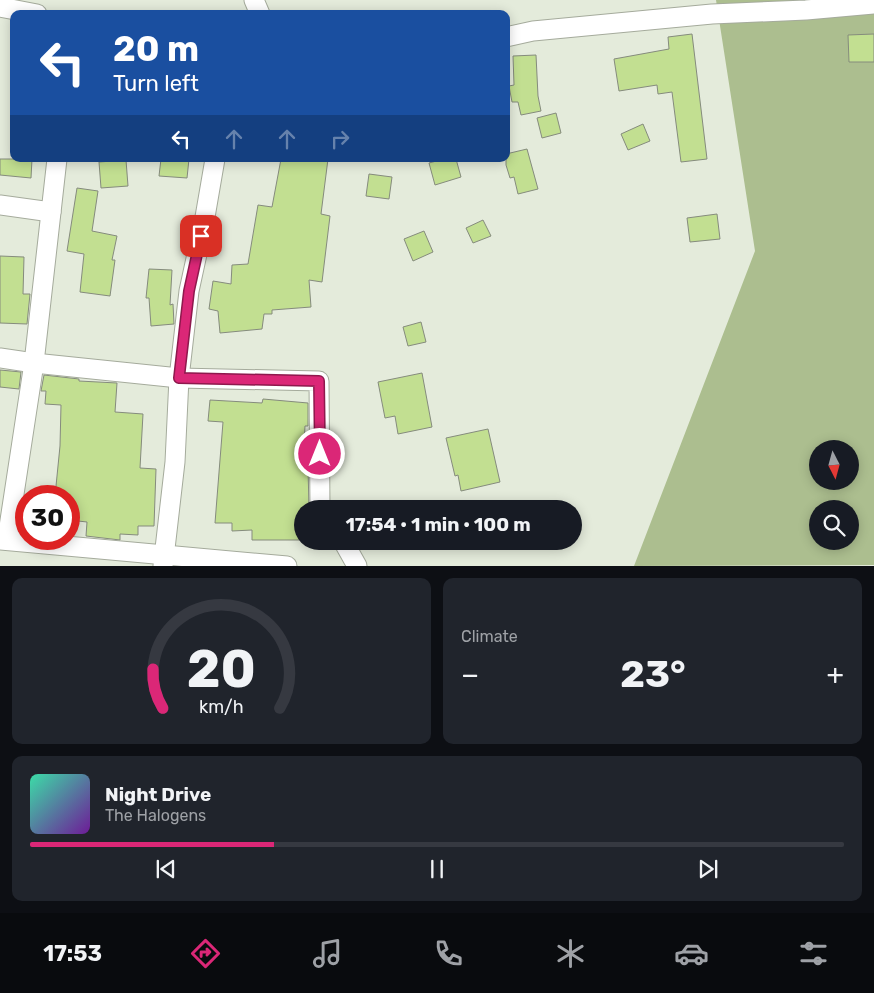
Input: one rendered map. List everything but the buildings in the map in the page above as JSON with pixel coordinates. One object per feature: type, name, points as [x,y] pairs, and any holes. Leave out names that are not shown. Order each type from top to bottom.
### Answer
[{"type":"street","points":[[510,37],[533,31],[712,14],[806,10],[874,4]]},
{"type":"street","points":[[0,7],[16,10]]},
{"type":"street","points":[[57,162],[34,363],[3,540],[164,560],[287,566]]},
{"type":"street","points":[[164,560],[175,462],[179,378],[189,291],[214,162]]},
{"type":"street","points":[[0,205],[51,212]]},
{"type":"street","points":[[0,358],[179,378],[319,381],[320,500]]},
{"type":"street","points":[[348,550],[357,566]]},
{"type":"green space","points":[[716,0],[874,0],[874,565],[634,566],[755,251]]},
{"type":"route","points":[[201,236],[189,291],[179,378],[319,381],[320,454]]}]
